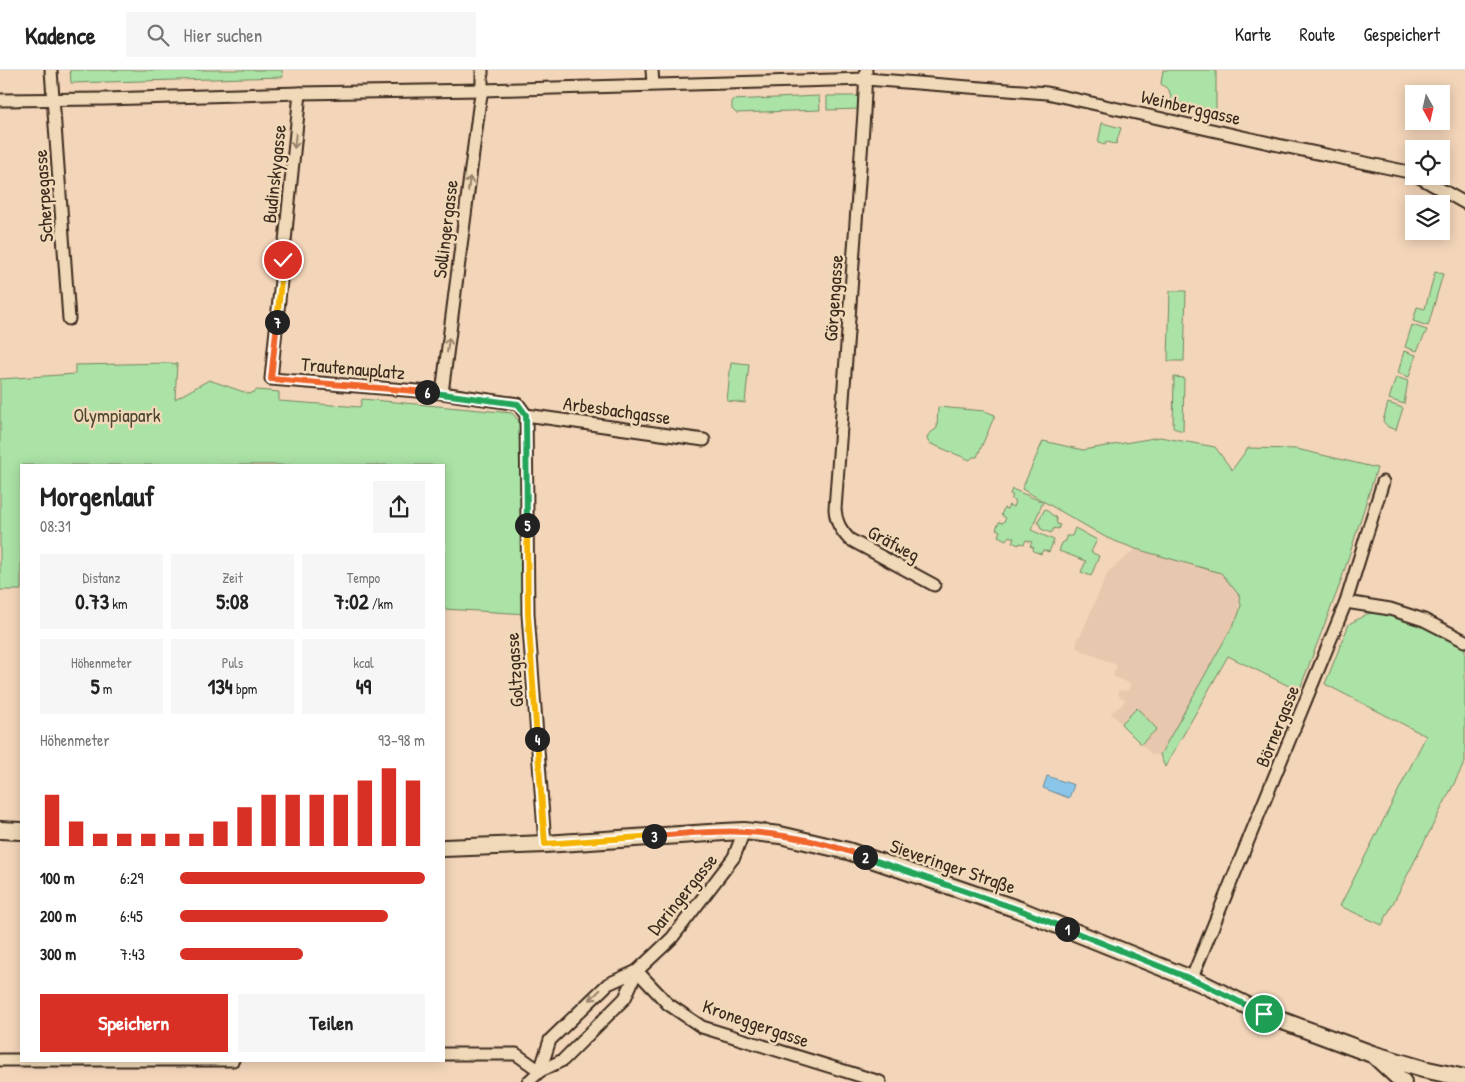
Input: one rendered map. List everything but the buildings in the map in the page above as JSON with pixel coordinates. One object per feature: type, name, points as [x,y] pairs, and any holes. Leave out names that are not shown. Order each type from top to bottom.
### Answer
[{"type":"main road","points":[[0,830],[20,832]]},
{"type":"main road","name":"Sieveringer Straße","points":[[445,848],[545,844],[660,835],[744,832],[780,835],[848,851],[1020,910],[1191,980],[1264,1014],[1372,1054],[1420,1076],[1465,1078]]},
{"type":"main road","points":[[1372,1054],[1403,1082]]},
{"type":"street","name":"Scherpegasse","points":[[51,70],[69,319]]},
{"type":"street","name":"Sollingergasse","points":[[442,394],[482,90],[482,70]]},
{"type":"street","points":[[652,70],[654,84]]},
{"type":"street","name":"Weinberggasse","points":[[0,100],[482,90],[866,74],[1047,93],[1278,145],[1405,171]]},
{"type":"street","name":"Görgengasse","points":[[840,528],[836,519],[835,509],[866,74]]},
{"type":"street","name":"Budinskygasse","points":[[271,379],[300,93]]},
{"type":"street","points":[[1433,185],[1465,203]]},
{"type":"street","name":"Trautenauplatz","points":[[271,379],[442,394],[518,404],[526,415]]},
{"type":"street","name":"Arbesbachgasse","points":[[526,415],[704,440]]},
{"type":"street","name":"Goltzgasse","points":[[526,415],[528,614],[545,844]]},
{"type":"street","name":"Börnergasse","points":[[1191,980],[1346,602],[1383,482]]},
{"type":"street","name":"Gräfweg","points":[[840,528],[849,539],[934,585]]},
{"type":"street","points":[[1346,602],[1390,608],[1424,620],[1465,641]]},
{"type":"street","name":"Daringergasse","points":[[540,1071],[550,1040],[608,984],[637,971],[672,938],[734,857],[744,832]]},
{"type":"street","name":"Daringergasse","points":[[528,1082],[540,1071],[563,1060],[625,998],[637,971]]},
{"type":"street","name":"Kroneggergasse","points":[[637,971],[668,1004],[702,1027],[880,1082]]},
{"type":"street","points":[[445,1054],[516,1054],[540,1071]]},
{"type":"street","points":[[0,1060],[20,1060]]},
{"type":"shaded area","points":[[1136,549],[1221,573],[1239,595],[1240,600],[1238,616],[1160,755],[1152,755],[1111,713],[1123,704],[1125,699],[1120,697],[1119,690],[1128,691],[1131,684],[1113,676],[1117,665],[1076,648],[1078,636],[1080,637],[1108,572]]},
{"type":"green space","points":[[70,70],[282,70],[283,77],[71,83]]},
{"type":"green space","points":[[1163,70],[1216,70],[1216,111],[1172,101],[1169,90],[1161,84]]},
{"type":"green space","points":[[819,96],[820,110],[736,113],[732,109],[732,100]]},
{"type":"green space","points":[[827,96],[861,96],[861,109],[827,110]]},
{"type":"green space","points":[[1102,123],[1121,128],[1116,144],[1106,142],[1105,145],[1098,143]]},
{"type":"green space","points":[[1435,272],[1443,274],[1428,326],[1413,321],[1417,307],[1425,309]]},
{"type":"green space","points":[[1170,291],[1186,291],[1184,361],[1168,361]]},
{"type":"green space","points":[[1412,325],[1427,330],[1417,351],[1405,347]]},
{"type":"green space","points":[[1404,351],[1416,355],[1409,377],[1398,373]]},
{"type":"green space","points":[[731,362],[749,364],[745,403],[727,401]]},
{"type":"green space","name":"Olympiapark","points":[[177,364],[175,399],[209,380],[250,394],[257,390],[279,392],[279,401],[360,407],[362,399],[512,413],[518,420],[526,420],[528,614],[445,609],[445,464],[20,464],[20,590],[0,590],[0,379],[75,374],[75,365]]},
{"type":"green space","points":[[1174,377],[1184,378],[1183,431],[1173,428]]},
{"type":"green space","points":[[1396,377],[1408,381],[1404,404],[1389,399]]},
{"type":"green space","points":[[1388,403],[1403,408],[1396,430],[1388,427],[1383,421]]},
{"type":"green space","points":[[938,407],[985,411],[995,415],[977,457],[973,457],[970,460],[929,443],[928,435],[937,428]]},
{"type":"green space","points":[[1160,437],[1215,447],[1232,470],[1248,448],[1297,449],[1377,468],[1340,584],[1299,691],[1228,656],[1165,767],[1160,755],[1238,616],[1241,605],[1239,595],[1221,573],[1136,549],[1107,538],[1022,489],[1043,441],[1083,450]]},
{"type":"green space","points":[[1012,489],[1043,502],[1031,530],[1054,540],[1049,552],[1043,550],[1041,554],[1033,551],[1034,548],[1030,546],[1032,542],[1026,540],[1024,544],[1020,543],[1019,545],[1012,542],[1014,538],[1009,536],[1006,540],[998,536],[1000,531],[996,529],[999,522],[1003,523],[1006,518],[1001,515],[1004,508],[1007,509],[1009,505],[1013,507],[1015,501],[1011,499],[1013,496],[1010,494]]},
{"type":"green space","points":[[1045,509],[1056,518],[1057,524],[1060,525],[1058,529],[1054,528],[1051,533],[1041,529],[1038,521]]},
{"type":"green space","points":[[1075,528],[1097,540],[1091,552],[1099,556],[1091,576],[1081,572],[1086,561],[1059,551],[1062,543],[1066,541],[1066,536],[1072,536]]},
{"type":"green space","points":[[1384,612],[1418,623],[1420,627],[1427,627],[1465,646],[1465,762],[1382,925],[1340,906],[1426,736],[1325,684],[1349,624],[1367,614]]},
{"type":"green space","points":[[1137,708],[1157,729],[1141,744],[1121,724]]},
{"type":"water","points":[[1047,776],[1074,785],[1069,798],[1043,788]]},
{"type":"route","points":[[283,260],[271,379],[458,395],[518,404],[526,415],[528,614],[545,844],[660,835],[744,832],[780,835],[848,851],[1020,910],[1201,983],[1264,1014]]}]
